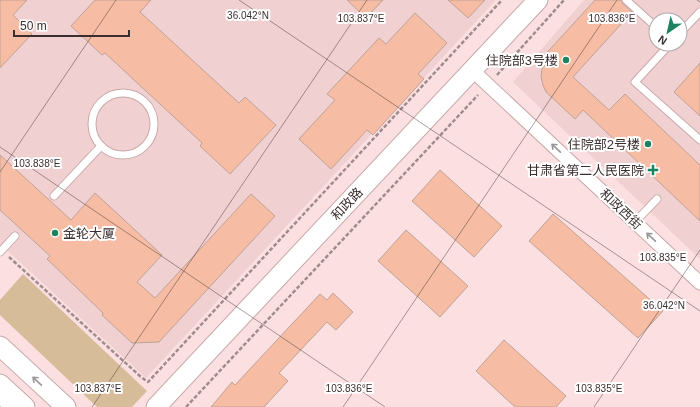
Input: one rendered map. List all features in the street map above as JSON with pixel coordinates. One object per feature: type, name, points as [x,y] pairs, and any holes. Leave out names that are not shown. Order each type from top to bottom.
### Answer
[{"type":"main road","name":"和政路","points":[[156,407],[538,0]]},
{"type":"main road","points":[[0,346],[66,407]]},
{"type":"main road","points":[[0,384],[25,407]]},
{"type":"street","name":"和政西街","points":[[472,70],[700,282]]},
{"type":"street","points":[[0,396],[10,407]]},
{"type":"lane","points":[[626,0],[648,20]]},
{"type":"lane","points":[[688,25],[700,12]]},
{"type":"lane","points":[[663,52],[635,82],[700,140]]},
{"type":"lane","points":[[123,93],[135,95],[146,102],[152,112],[155,124],[152,136],[146,147],[135,153],[123,156],[111,153],[101,146],[94,136],[92,124],[94,112],[101,102],[111,95],[123,93]]},
{"type":"lane","points":[[54,196],[101,146]]},
{"type":"lane","points":[[635,222],[656,199]]},
{"type":"lane","points":[[1,251],[15,236]]},
{"type":"path","points":[[1,251],[148,382],[502,0]]},
{"type":"path","points":[[186,407],[488,85],[564,0]]},
{"type":"shaded area","points":[[0,0],[496,0],[146,378],[0,244]]},
{"type":"shaded area","name":"甘肃省第二人民医院","points":[[584,0],[700,0],[700,259],[513,82]]},
{"type":"shaded area","points":[[23,274],[147,391],[132,407],[97,407],[0,315],[0,300]]},
{"type":"building","points":[[0,0],[27,0],[13,15],[32,34],[0,68]]},
{"type":"building","points":[[95,0],[151,0],[140,12],[239,103],[245,97],[276,125],[230,174],[200,146],[202,143],[105,53],[102,55],[71,26]]},
{"type":"building","points":[[347,0],[383,0],[366,18]]},
{"type":"building","points":[[448,0],[485,0],[468,18]]},
{"type":"building","points":[[595,0],[621,0],[623,4],[632,12],[573,77],[609,110],[625,94],[700,165],[700,221],[583,110],[575,119],[546,92],[541,77],[542,69],[546,62],[542,58]]},
{"type":"building","points":[[415,13],[447,43],[418,74],[424,79],[373,135],[367,130],[331,169],[299,139],[335,100],[327,94],[379,38],[386,44]]},
{"type":"building","points":[[700,63],[700,116],[674,92]]},
{"type":"building","points":[[0,155],[71,220],[95,193],[162,255],[137,282],[155,298],[251,194],[275,216],[159,342],[132,343],[47,259],[50,256],[0,210]]},
{"type":"building","points":[[440,170],[502,226],[474,257],[412,201]]},
{"type":"building","points":[[553,214],[663,311],[638,338],[529,241]]},
{"type":"building","points":[[406,230],[468,286],[440,317],[378,261]]},
{"type":"building","points":[[333,293],[353,312],[336,330],[327,322],[279,373],[288,381],[264,407],[211,407],[232,382],[235,385],[320,294],[327,300]]},
{"type":"building","points":[[504,340],[566,396],[556,407],[515,407],[476,371]]},
{"type":"place","name":"住院部3号楼","points":[[566,60]]},
{"type":"place","name":"住院部2号楼","points":[[648,144]]},
{"type":"place","name":"甘肃省第二人民医院","points":[[653,170]]},
{"type":"place","name":"金轮大厦","points":[[55,233]]}]
